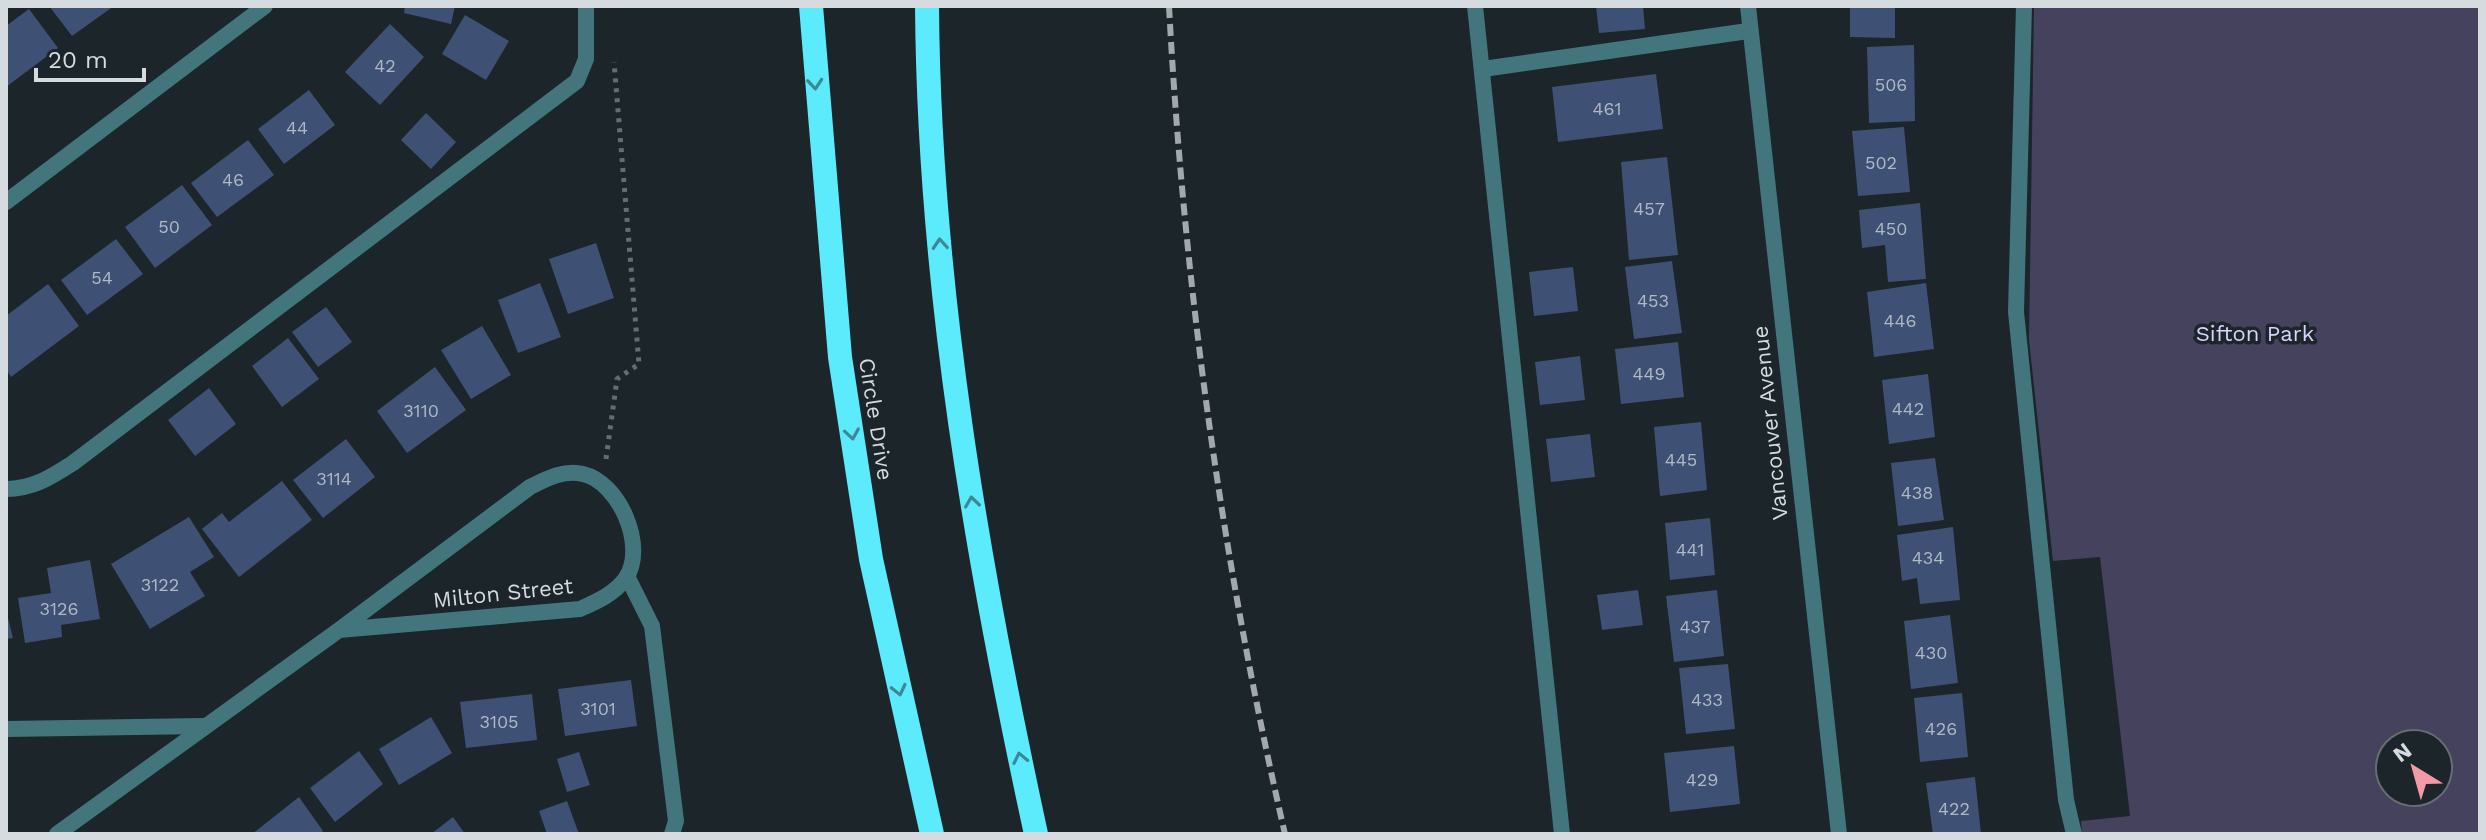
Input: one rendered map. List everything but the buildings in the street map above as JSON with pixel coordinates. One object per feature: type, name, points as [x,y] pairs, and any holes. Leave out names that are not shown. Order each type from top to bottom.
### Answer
[{"type":"highway","name":"Circle Drive","points":[[811,6],[840,357],[871,559],[932,834]]},
{"type":"highway","points":[[927,6],[927,80],[946,314],[984,580],[1036,834]]},
{"type":"street","points":[[6,202],[265,6]]},
{"type":"street","points":[[6,489],[25,489],[45,481],[73,463],[577,81],[586,59],[586,6]]},
{"type":"street","points":[[1475,6],[1562,834]]},
{"type":"street","name":"Vancouver Avenue","points":[[1748,6],[1748,31],[1839,834]]},
{"type":"street","points":[[2024,6],[2016,312],[2066,800],[2074,834]]},
{"type":"street","points":[[1483,69],[1748,31]]},
{"type":"street","name":"Milton Street","points":[[57,834],[530,487],[556,474],[583,474],[603,484]]},
{"type":"street","points":[[603,484],[628,524],[633,548],[627,576],[652,626],[676,821],[672,834]]},
{"type":"street","name":"Milton Street","points":[[339,630],[580,609],[607,597],[627,576]]},
{"type":"street","points":[[6,729],[203,726]]},
{"type":"path","points":[[603,484],[617,379],[639,364],[614,58]]},
{"type":"green space","name":"Sifton Park","points":[[2034,6],[2480,6],[2480,834],[2082,834],[2081,821],[2130,816],[2100,557],[2053,561],[2029,340]]},
{"type":"railway","points":[[1169,6],[1185,215],[1209,423],[1242,629],[1285,834]]}]
